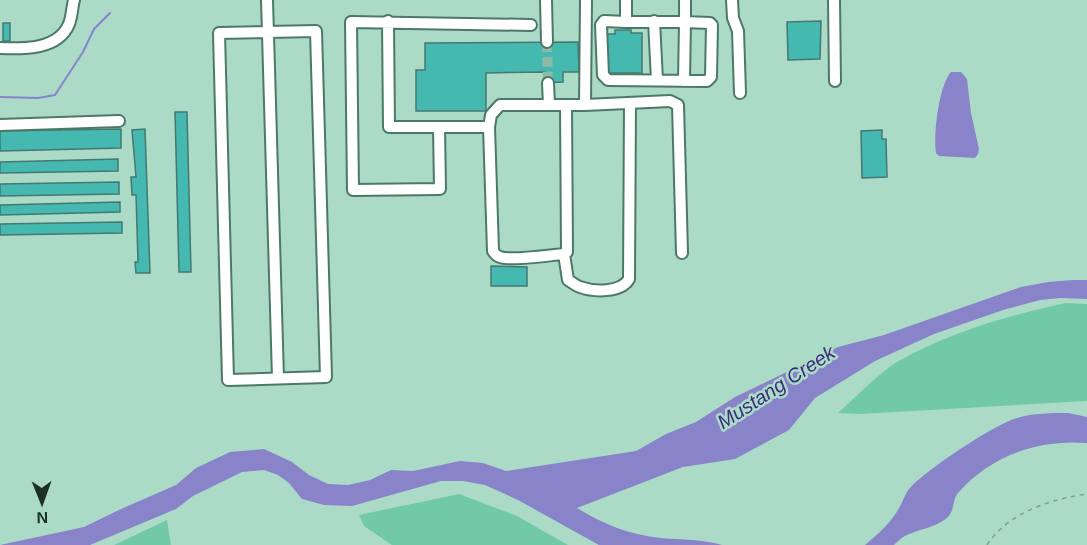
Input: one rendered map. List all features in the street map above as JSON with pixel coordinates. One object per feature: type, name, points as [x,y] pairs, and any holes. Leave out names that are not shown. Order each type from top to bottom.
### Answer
[{"type":"lane","points":[[0,48],[42,46],[58,40],[69,24],[74,0]]},
{"type":"lane","points":[[267,0],[278,378]]},
{"type":"lane","points":[[546,0],[547,42]]},
{"type":"lane","points":[[585,105],[586,0]]},
{"type":"lane","points":[[626,0],[626,21]]},
{"type":"lane","points":[[684,81],[685,0]]},
{"type":"lane","points":[[732,0],[733,18],[738,31],[740,93]]},
{"type":"lane","points":[[834,0],[836,81]]},
{"type":"lane","points":[[388,21],[389,127],[489,128]]},
{"type":"lane","points":[[654,21],[657,80]]},
{"type":"lane","points":[[654,21],[708,22],[712,25],[711,77],[707,81],[608,80],[603,75],[602,22],[654,21]]},
{"type":"lane","points":[[439,128],[440,189],[353,190],[351,22],[531,25]]},
{"type":"lane","points":[[316,31],[326,377],[278,378],[228,380],[219,33],[316,31]]},
{"type":"lane","points":[[548,83],[549,105]]},
{"type":"lane","points":[[564,254],[502,258],[493,251],[489,128],[491,115],[500,105],[585,105],[670,101],[678,105],[682,253]]},
{"type":"lane","points":[[566,105],[568,244],[567,252],[564,254],[568,280],[580,287],[604,290],[620,287],[629,279],[630,103]]},
{"type":"lane","points":[[0,125],[119,121]]},
{"type":"path","points":[[987,545],[994,534],[1016,517],[1049,503],[1087,494]]},
{"type":"green space","points":[[1066,303],[1087,304],[1087,401],[859,414],[838,413],[883,372],[917,351],[979,326]]},
{"type":"green space","points":[[459,494],[517,516],[568,545],[392,545],[364,526],[359,515]]},
{"type":"green space","points":[[167,520],[171,545],[114,545]]},
{"type":"water","points":[[951,72],[961,72],[967,79],[971,113],[979,149],[975,158],[939,156],[936,153],[935,135],[938,111],[943,88]]},
{"type":"water","name":"Mustang Creek","points":[[1087,280],[1087,299],[1040,300],[934,334],[875,361],[815,398],[789,430],[735,459],[683,467],[577,508],[607,524],[638,534],[722,545],[599,545],[518,500],[485,485],[463,481],[441,481],[352,506],[324,505],[302,499],[289,483],[278,475],[264,470],[242,472],[193,496],[176,509],[90,545],[0,545],[84,527],[176,485],[196,468],[230,452],[264,449],[292,462],[309,475],[328,484],[348,485],[370,480],[391,470],[413,471],[460,461],[483,463],[506,471],[636,451],[666,434],[696,422],[735,397],[838,347],[884,335],[1021,287]]},
{"type":"water","points":[[1068,413],[1087,417],[1087,443],[1069,442],[1033,447],[1000,460],[971,480],[958,493],[947,518],[905,536],[894,545],[865,545],[892,519],[910,488],[930,470],[961,448],[1017,418],[1036,414]]},
{"type":"building","points":[[821,21],[820,59],[788,60],[787,22]]},
{"type":"building","points":[[3,23],[10,23],[10,41],[3,41]]},
{"type":"building","points":[[615,30],[642,33],[642,73],[603,73],[604,34],[615,34]]},
{"type":"building","points":[[578,42],[579,72],[563,72],[563,82],[544,83],[544,72],[486,73],[486,111],[416,111],[416,70],[425,70],[425,43]]},
{"type":"building","points":[[175,112],[187,112],[191,272],[179,272]]},
{"type":"building","points":[[121,129],[121,148],[0,151],[0,131]]},
{"type":"building","points":[[145,129],[150,273],[136,273],[135,262],[138,262],[136,195],[132,195],[131,177],[136,177],[132,130]]},
{"type":"building","points":[[882,130],[882,139],[886,139],[887,177],[862,178],[861,131]]},
{"type":"building","points":[[118,159],[118,171],[0,173],[0,162]]},
{"type":"building","points":[[119,182],[119,194],[0,196],[0,184]]},
{"type":"building","points":[[120,202],[120,212],[0,215],[0,205]]},
{"type":"building","points":[[122,222],[122,233],[0,235],[0,224]]},
{"type":"building","points":[[491,266],[527,267],[527,286],[491,286]]},
{"type":"waterway","points":[[0,97],[38,98],[55,95],[83,52],[94,29],[110,13]]},
{"type":"tunnel","points":[[547,42],[548,83]]}]
